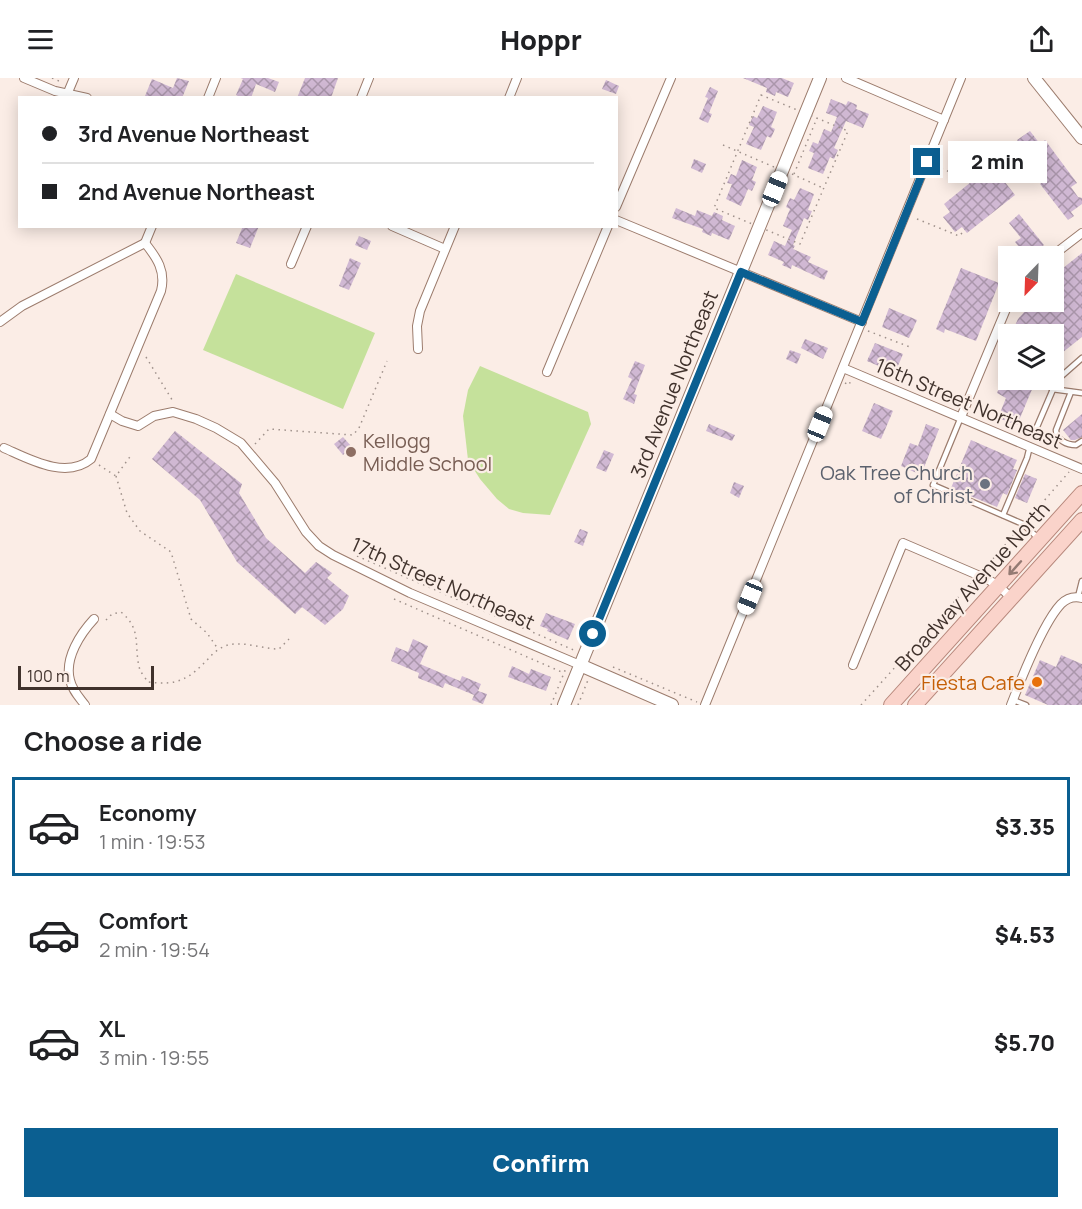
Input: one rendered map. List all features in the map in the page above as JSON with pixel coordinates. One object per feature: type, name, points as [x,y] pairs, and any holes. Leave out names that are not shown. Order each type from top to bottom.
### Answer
[{"type":"main road","name":"Broadway Avenue North","points":[[891,705],[1082,493]]},
{"type":"main road","name":"Broadway Avenue North","points":[[915,705],[1082,520]]},
{"type":"street","points":[[24,78],[66,95],[74,78]]},
{"type":"street","points":[[209,96],[216,78]]},
{"type":"street","points":[[362,96],[369,78]]},
{"type":"street","points":[[510,96],[517,78]]},
{"type":"street","points":[[618,202],[671,78]]},
{"type":"street","name":"3rd Avenue Northeast","points":[[564,705],[820,78]]},
{"type":"street","points":[[846,78],[944,120]]},
{"type":"street","points":[[705,705],[961,78]]},
{"type":"street","points":[[1034,78],[1082,138]]},
{"type":"street","points":[[618,221],[862,322]]},
{"type":"street","points":[[0,322],[22,306],[145,243],[151,228]]},
{"type":"street","points":[[291,264],[306,228]]},
{"type":"street","points":[[397,228],[445,249]]},
{"type":"street","points":[[418,349],[417,326],[420,310],[454,228]]},
{"type":"street","points":[[547,372],[607,228]]},
{"type":"street","points":[[1064,247],[1082,233]]},
{"type":"street","points":[[4,448],[56,467],[77,467],[90,459],[163,284],[158,261],[145,243]]},
{"type":"street","points":[[961,417],[1005,312]]},
{"type":"street","name":"16th Street Northeast","points":[[843,368],[1082,469]]},
{"type":"street","name":"17th Street Northeast","points":[[110,414],[138,426],[154,416],[174,412],[216,428],[241,443],[249,451],[275,483],[306,532],[319,546],[410,593],[580,664],[667,704]]},
{"type":"street","points":[[853,665],[903,543],[978,575],[999,586],[1011,598]]},
{"type":"street","points":[[1012,702],[1052,617],[1061,604],[1069,598],[1080,598]]},
{"type":"street","points":[[85,705],[73,688],[69,678],[69,667],[81,633],[94,619]]},
{"type":"lane","points":[[1064,373],[1082,358]]},
{"type":"lane","points":[[1036,429],[1052,390]]},
{"type":"lane","points":[[1058,390],[1082,393]]},
{"type":"lane","points":[[1071,392],[1056,435],[1058,439],[1076,446],[1082,441]]},
{"type":"lane","points":[[961,417],[933,485],[1023,524],[1040,540]]},
{"type":"lane","points":[[1004,515],[1030,446]]},
{"type":"lane","points":[[1080,598],[1082,581]]},
{"type":"lane","points":[[1012,702],[1026,705]]},
{"type":"path","points":[[52,78],[59,81]]},
{"type":"path","points":[[748,222],[714,208],[761,95],[794,109]]},
{"type":"path","points":[[771,231],[800,244],[824,188],[848,131],[817,118],[794,175],[824,188]]},
{"type":"path","points":[[723,145],[771,165]]},
{"type":"path","points":[[938,167],[968,180]]},
{"type":"path","points":[[917,219],[959,236],[963,232]]},
{"type":"path","points":[[871,331],[909,347]]},
{"type":"path","points":[[146,357],[181,414]]},
{"type":"path","points":[[249,451],[270,429],[353,435],[359,428],[387,361]]},
{"type":"path","points":[[116,476],[132,454]]},
{"type":"path","points":[[90,459],[116,476],[128,513],[140,531],[171,552],[191,619],[207,633],[218,650]]},
{"type":"path","points":[[350,564],[358,556],[573,650]]},
{"type":"path","points":[[861,705],[978,575]]},
{"type":"path","points":[[394,599],[563,673],[550,705]]},
{"type":"path","points":[[106,620],[112,614],[122,612],[132,623],[141,670],[148,682],[161,684],[176,682],[191,676],[226,645],[242,643],[279,649],[289,639]]},
{"type":"path","points":[[607,664],[694,700]]},
{"type":"path","points":[[578,705],[587,684]]},
{"type":"green space","points":[[236,274],[375,333],[343,409],[203,350]]},
{"type":"green space","points":[[480,366],[588,412],[591,424],[550,515],[523,513],[509,509],[480,479],[468,460],[463,416],[468,390]]},
{"type":"building","points":[[177,78],[189,81],[183,96],[145,96],[152,79],[173,88]]},
{"type":"building","points":[[241,78],[268,78],[279,82],[275,92],[256,84],[252,96],[238,96],[236,95],[243,79]]},
{"type":"building","points":[[305,78],[338,78],[332,96],[298,96]]},
{"type":"building","points":[[743,78],[782,78],[794,83],[788,97],[776,92],[775,96],[766,92],[767,88]]},
{"type":"building","points":[[606,80],[619,86],[616,94],[602,89]]},
{"type":"building","points":[[710,87],[718,91],[709,113],[712,114],[708,123],[699,119]]},
{"type":"building","points":[[831,99],[846,105],[848,101],[857,105],[856,109],[869,114],[863,128],[846,121],[834,148],[838,150],[834,159],[830,157],[823,174],[808,168],[814,153],[809,151],[813,142],[818,144],[824,129],[831,132],[837,117],[826,113]]},
{"type":"building","points":[[763,106],[777,112],[771,127],[775,129],[771,138],[767,136],[761,150],[746,144],[754,127],[749,125],[753,116],[757,118]]},
{"type":"building","points":[[1030,131],[1040,144],[1045,140],[1077,183],[1071,187],[1078,197],[1082,198],[1082,204],[1071,212],[1074,216],[1068,220],[1040,184],[1046,179],[1017,140]]},
{"type":"building","points":[[975,141],[984,153],[978,158],[989,172],[999,164],[1006,173],[1001,177],[1015,195],[967,233],[962,227],[955,232],[943,217],[950,212],[944,204],[971,182],[953,159]]},
{"type":"building","points":[[694,159],[706,164],[702,173],[691,168]]},
{"type":"building","points":[[742,160],[757,167],[752,180],[756,182],[752,191],[748,189],[741,206],[726,199],[732,184],[727,183],[731,174],[736,176]]},
{"type":"building","points":[[800,188],[814,194],[808,210],[812,211],[808,220],[804,218],[793,249],[811,257],[808,262],[828,271],[824,280],[792,265],[791,269],[782,265],[784,262],[768,255],[774,241],[785,246],[792,230],[783,226],[790,209],[786,207],[790,198],[794,200]]},
{"type":"building","points":[[676,208],[695,216],[697,210],[712,216],[714,212],[723,216],[722,220],[735,226],[729,240],[712,233],[711,236],[702,232],[703,229],[672,218]]},
{"type":"building","points":[[1019,214],[1044,245],[1018,246],[1015,242],[1021,238],[1009,223]]},
{"type":"building","points":[[242,228],[258,228],[250,248],[236,243]]},
{"type":"building","points":[[359,236],[371,241],[367,250],[355,245]]},
{"type":"building","points":[[1082,253],[1082,337],[1064,351],[1064,324],[1016,324],[1024,312],[1064,312],[1064,267]]},
{"type":"building","points":[[350,258],[361,263],[349,290],[339,286]]},
{"type":"building","points":[[961,268],[998,283],[976,341],[945,329],[944,333],[936,329]]},
{"type":"building","points":[[889,308],[917,320],[909,338],[882,327]]},
{"type":"building","points":[[805,339],[828,348],[823,359],[801,348]]},
{"type":"building","points":[[875,343],[903,354],[895,373],[867,361]]},
{"type":"building","points":[[790,350],[801,354],[797,364],[786,359]]},
{"type":"building","points":[[635,361],[645,365],[634,394],[637,395],[634,404],[623,399],[632,379],[628,377]]},
{"type":"building","points":[[998,390],[1032,390],[1017,425],[998,418],[1006,398],[997,393]]},
{"type":"building","points":[[874,403],[893,411],[881,439],[862,431]]},
{"type":"building","points":[[1082,414],[1082,437],[1071,440],[1063,430]]},
{"type":"building","points":[[709,424],[735,435],[732,441],[706,431]]},
{"type":"building","points":[[926,424],[939,429],[921,475],[901,466],[910,443],[918,446]]},
{"type":"building","points":[[175,431],[242,484],[239,493],[266,538],[305,573],[316,562],[332,573],[327,578],[349,596],[343,609],[325,625],[302,607],[295,614],[237,562],[200,500],[152,459]]},
{"type":"building","points":[[343,437],[352,447],[343,455],[334,444]]},
{"type":"building","points":[[971,440],[1017,460],[1013,469],[1017,470],[1007,495],[1003,493],[997,507],[951,488]]},
{"type":"building","points":[[604,450],[614,454],[606,472],[596,468]]},
{"type":"building","points":[[1025,474],[1037,479],[1027,503],[1015,498]]},
{"type":"building","points":[[734,482],[744,486],[739,498],[730,493]]},
{"type":"building","points":[[580,529],[588,532],[583,546],[574,542]]},
{"type":"building","points":[[546,613],[575,624],[568,640],[540,626]]},
{"type":"building","points":[[413,639],[428,646],[420,664],[460,681],[462,676],[481,684],[478,691],[487,694],[483,704],[472,700],[474,695],[445,683],[443,688],[418,678],[419,673],[391,661],[396,647],[408,652]]},
{"type":"building","points":[[1061,655],[1082,664],[1082,705],[1048,705],[1025,695],[1040,660],[1056,667]]},
{"type":"building","points":[[512,666],[529,674],[531,669],[551,677],[546,691],[508,677]]},
{"type":"place","name":"Kellogg Middle School","points":[[351,452]]},
{"type":"place","name":"Oak Tree Church of Christ","points":[[985,484]]},
{"type":"place","name":"Fiesta Cafe","points":[[1037,682]]},
{"type":"route","points":[[593,634],[741,272],[862,322],[927,162]]}]
